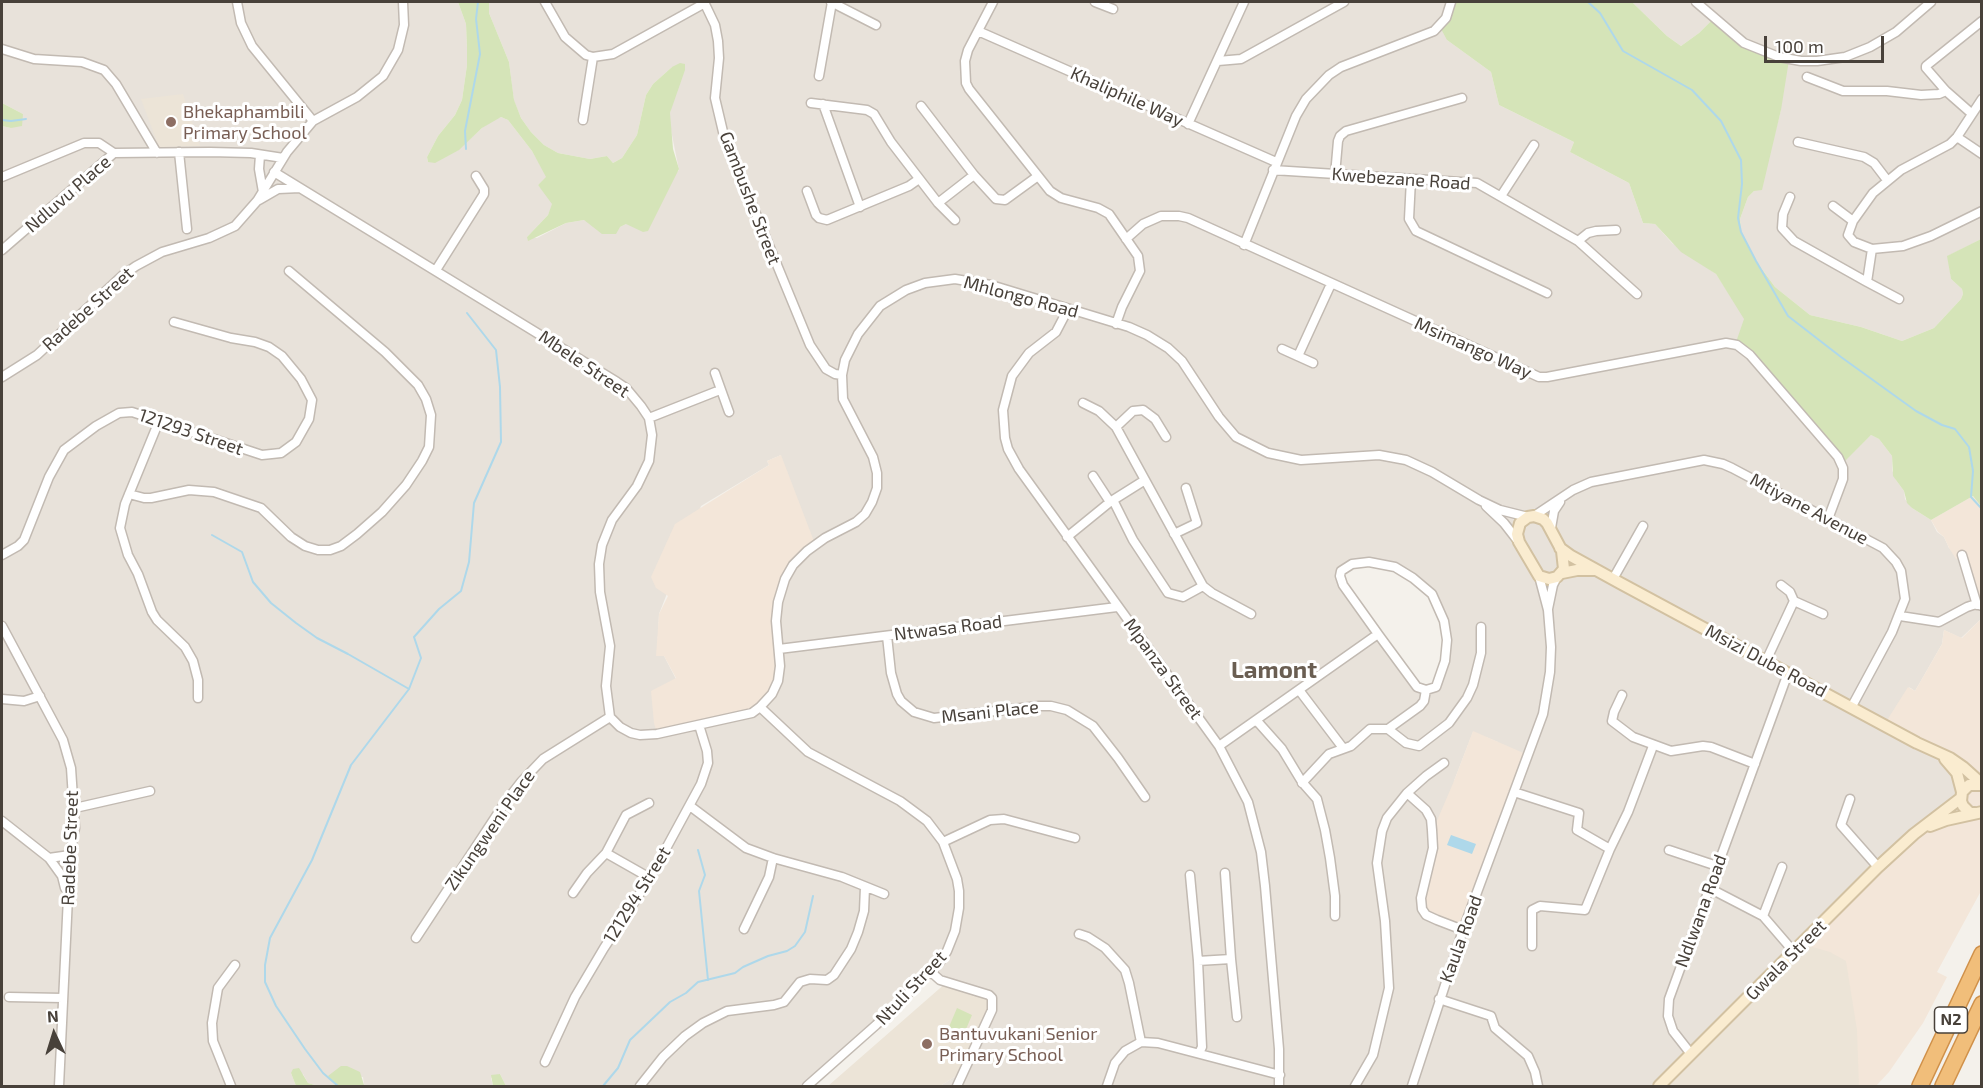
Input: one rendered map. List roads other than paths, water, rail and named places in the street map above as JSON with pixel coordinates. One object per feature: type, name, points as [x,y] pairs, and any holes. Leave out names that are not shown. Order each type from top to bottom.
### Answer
[{"type":"highway","name":"N2","points":[[1920,1086],[1982,954]]},
{"type":"highway","name":"N2","points":[[1943,1086],[1982,1004]]},
{"type":"street","points":[[237,2],[241,23],[252,46],[313,121],[357,97],[383,76],[392,64],[401,39],[404,25],[403,2]]},
{"type":"street","points":[[545,2],[565,37],[593,57],[614,54],[705,2]]},
{"type":"street","name":"Gambushe Street","points":[[705,2],[715,25],[718,41],[719,58],[715,98],[724,136],[813,351],[826,369],[842,375]]},
{"type":"street","points":[[819,76],[832,2],[876,25]]},
{"type":"street","points":[[993,2],[964,62],[966,83],[1054,195],[1098,208],[1108,214],[1140,261],[1140,271],[1116,324]]},
{"type":"street","points":[[1095,2],[1113,9]]},
{"type":"street","points":[[1188,124],[1244,2]]},
{"type":"street","points":[[1218,61],[1241,59],[1344,2]]},
{"type":"street","points":[[1244,245],[1301,107],[1312,93],[1329,75],[1352,61],[1434,31],[1446,18],[1450,2]]},
{"type":"street","points":[[1696,2],[1744,43],[1779,57],[1817,62],[1845,57],[1870,48],[1896,32],[1931,2]]},
{"type":"street","points":[[1971,113],[1946,91],[1926,66],[1982,21]]},
{"type":"street","name":"Khaliphile Way","points":[[978,31],[1188,124],[1275,166]]},
{"type":"street","points":[[2,49],[34,59],[82,62],[104,70],[116,84],[157,153]]},
{"type":"street","points":[[583,120],[593,57]]},
{"type":"street","points":[[1807,77],[1848,91],[1921,95],[1939,94],[1946,91]]},
{"type":"street","points":[[1335,175],[1338,141],[1346,131],[1462,98]]},
{"type":"street","points":[[1982,99],[1957,137],[1946,147],[1901,170],[1887,180],[1873,194],[1853,221],[1848,233],[1850,239],[1872,249],[1897,247],[1910,244],[1982,211]]},
{"type":"street","points":[[811,103],[867,110],[874,114],[891,142],[938,203],[955,220]]},
{"type":"street","points":[[822,104],[860,207]]},
{"type":"street","points":[[921,106],[992,196],[1005,200],[1038,176]]},
{"type":"street","name":"Radebe Street","points":[[2,377],[37,355],[136,266],[162,252],[235,226],[257,201],[283,158],[313,121]]},
{"type":"street","points":[[1957,137],[1982,154]]},
{"type":"street","points":[[1798,142],[1864,157],[1878,167],[1887,180]]},
{"type":"street","points":[[2,177],[84,143],[99,143],[114,153]]},
{"type":"street","points":[[1501,196],[1534,145]]},
{"type":"street","points":[[179,152],[188,229]]},
{"type":"street","name":"Ndluvu Place","points":[[2,250],[114,153],[210,152],[283,158]]},
{"type":"street","points":[[260,155],[262,192]]},
{"type":"street","name":"Kwebezane Road","points":[[1275,166],[1335,175],[1471,182],[1483,186],[1578,241],[1637,294]]},
{"type":"street","name":"Mbele Street","points":[[274,172],[626,388],[649,418]]},
{"type":"street","points":[[938,203],[974,175]]},
{"type":"street","points":[[436,270],[484,194],[484,189],[476,176]]},
{"type":"street","points":[[807,191],[816,214],[822,220],[833,218],[909,186],[919,178]]},
{"type":"street","points":[[1411,179],[1409,219],[1416,231],[1547,292]]},
{"type":"street","points":[[257,201],[279,189],[303,189]]},
{"type":"street","points":[[1790,197],[1783,214],[1782,224],[1782,228],[1790,238],[1899,299]]},
{"type":"street","points":[[1833,206],[1853,221]]},
{"type":"street","name":"Msimango Way","points":[[1126,239],[1143,224],[1161,216],[1188,218],[1539,377],[1726,343],[1737,345],[1750,355],[1838,457],[1843,468],[1844,479],[1828,519]]},
{"type":"street","points":[[1578,241],[1588,233],[1616,230]]},
{"type":"street","points":[[1868,282],[1872,249]]},
{"type":"street","points":[[129,494],[151,498],[189,490],[214,492],[261,508],[305,546],[318,550],[330,550],[341,546],[357,534],[382,512],[406,485],[429,447],[431,415],[426,399],[418,386],[385,352],[289,271]]},
{"type":"street","name":"Mhlongo Road","points":[[760,707],[772,694],[778,681],[780,666],[776,621],[778,602],[785,579],[793,565],[815,544],[856,522],[872,502],[877,488],[878,473],[873,457],[843,399],[842,375],[845,360],[858,334],[880,306],[906,290],[925,283],[955,279],[974,281],[1147,335],[1176,354],[1226,427],[1236,437],[1259,449],[1285,458],[1300,460],[1379,455],[1394,457],[1417,465],[1500,510],[1531,517]]},
{"type":"street","points":[[1298,356],[1331,284]]},
{"type":"street","name":"Mpanza Street","points":[[1068,309],[1056,332],[1029,353],[1012,376],[1005,399],[1003,421],[1005,438],[1012,458],[1067,537],[1220,746],[1248,802],[1261,852],[1275,996],[1279,1086]]},
{"type":"street","name":"121293 Street","points":[[2,555],[24,540],[49,477],[64,450],[96,426],[119,413],[132,412],[271,456],[289,449],[302,433],[309,419],[312,400],[301,379],[282,356],[269,347],[255,342],[231,338],[174,322]]},
{"type":"street","points":[[1282,349],[1313,363]]},
{"type":"street","points":[[715,373],[729,412]]},
{"type":"street","points":[[720,390],[649,418],[652,435],[649,461],[637,486],[612,520],[602,545],[599,564],[600,592],[610,646],[606,686],[610,717],[620,727],[640,735],[657,734],[752,713],[760,707]]},
{"type":"street","points":[[1083,403],[1099,411],[1116,427],[1203,586],[1251,614]]},
{"type":"street","points":[[1116,427],[1132,411],[1143,410],[1155,419],[1166,436]]},
{"type":"street","points":[[159,421],[120,519],[122,538],[152,612],[157,620],[185,647],[193,661],[198,680],[198,698]]},
{"type":"street","name":"Mtiyane Avenue","points":[[1531,517],[1580,486],[1600,479],[1704,460],[1732,468],[1882,548],[1896,562],[1901,571],[1905,599],[1900,616],[1851,708]]},
{"type":"street","points":[[1093,476],[1168,593],[1183,597],[1203,586]]},
{"type":"street","points":[[1067,537],[1111,501],[1145,480]]},
{"type":"street","points":[[1174,534],[1197,523],[1186,488]]},
{"type":"street","points":[[1551,528],[1554,511],[1564,497]]},
{"type":"street","name":"Mhlongo Road","points":[[1479,500],[1498,516],[1519,542]]},
{"type":"street","points":[[1559,575],[1564,564],[1551,528],[1543,519],[1531,517],[1520,523],[1517,528],[1519,542],[1539,576],[1549,579],[1577,570],[1597,570]]},
{"type":"street","points":[[1613,579],[1643,526]]},
{"type":"street","name":"Msizi Dube Road","points":[[1560,548],[1851,708],[1963,766],[1982,785]]},
{"type":"street","points":[[1900,616],[1939,622],[1967,607],[1979,605],[1962,555]]},
{"type":"street","points":[[1369,562],[1395,567],[1432,594],[1444,621],[1448,640],[1445,661],[1436,687],[1426,690],[1417,687],[1343,585],[1340,574],[1345,567],[1369,562]]},
{"type":"street","name":"Kaula Road","points":[[1548,610],[1553,585],[1559,575]]},
{"type":"street","name":"Kaula Road","points":[[1412,1086],[1462,930],[1543,714],[1552,653],[1548,610],[1539,576]]},
{"type":"street","points":[[1781,585],[1790,592],[1794,601],[1823,614]]},
{"type":"street","points":[[1766,661],[1794,601]]},
{"type":"street","name":"Ntwasa Road","points":[[779,650],[1117,607]]},
{"type":"street","name":"Radebe Street","points":[[2,626],[68,753],[75,808],[75,828],[70,855],[59,1086]]},
{"type":"street","points":[[1388,729],[1406,743],[1419,746],[1449,723],[1467,698],[1473,685],[1481,653],[1480,627]]},
{"type":"street","points":[[1220,746],[1378,634]]},
{"type":"street","name":"Msani Place","points":[[887,636],[891,673],[897,694],[901,701],[914,712],[924,717],[934,718],[1051,705],[1067,710],[1093,726],[1145,797]]},
{"type":"street","name":"Ndlwana Road","points":[[1691,1054],[1673,1032],[1668,1016],[1668,1006],[1788,673]]},
{"type":"street","points":[[1299,690],[1343,748]]},
{"type":"street","points":[[1302,783],[1329,754],[1351,746],[1370,729],[1388,729],[1420,706],[1424,701],[1426,690]]},
{"type":"street","points":[[1622,695],[1612,722],[1633,737],[1671,751],[1703,746],[1755,764]]},
{"type":"street","points":[[2,699],[24,701],[40,696]]},
{"type":"street","name":"Ntuli Street","points":[[760,707],[808,752],[912,809],[927,821],[943,842],[957,879],[959,908],[955,931],[947,951],[931,972],[807,1086]]},
{"type":"street","name":"Zikungweni Place","points":[[416,938],[504,804],[521,782],[543,759],[610,717]]},
{"type":"street","points":[[1257,721],[1282,749],[1302,783],[1317,799],[1335,896],[1335,916]]},
{"type":"street","name":"121294 Street","points":[[545,1062],[575,997],[650,878],[706,772],[707,751],[699,725]]},
{"type":"street","points":[[1532,946],[1532,910],[1540,906],[1585,910],[1610,849],[1628,813],[1653,746]]},
{"type":"street","name":"Msizi Dube Road","points":[[1935,752],[1954,768],[1963,806],[1966,810],[1978,813]]},
{"type":"street","points":[[1355,1086],[1373,1055],[1389,988],[1385,921],[1377,863],[1379,844],[1387,818],[1407,793],[1444,764]]},
{"type":"street","name":"Gwala Street","points":[[1659,1086],[1878,867],[1962,795],[1969,785],[1982,785]]},
{"type":"street","points":[[75,808],[150,791]]},
{"type":"street","points":[[1514,792],[1579,813],[1577,830],[1610,849]]},
{"type":"street","points":[[1407,793],[1426,810],[1431,819],[1433,848],[1421,898],[1422,909],[1426,915],[1462,930]]},
{"type":"street","points":[[1850,799],[1840,825],[1878,867]]},
{"type":"street","points":[[573,894],[587,873],[606,854],[626,815],[649,803]]},
{"type":"street","points":[[690,806],[746,848],[842,877],[884,894]]},
{"type":"street","name":"Gwala Street","points":[[1914,834],[1946,820],[1978,813]]},
{"type":"street","points":[[943,842],[990,820],[1004,819],[1075,838]]},
{"type":"street","points":[[2,821],[49,858],[62,876],[68,897]]},
{"type":"street","points":[[1669,850],[1717,866]]},
{"type":"street","points":[[606,854],[650,878]]},
{"type":"street","points":[[49,858],[70,855]]},
{"type":"street","points":[[744,929],[769,877],[773,858]]},
{"type":"street","points":[[1763,916],[1782,867]]},
{"type":"street","points":[[1225,873],[1237,1017]]},
{"type":"street","points":[[1190,875],[1198,962],[1202,1047],[1199,1053]]},
{"type":"street","points":[[640,1086],[663,1057],[703,1023],[727,1011],[784,1002],[800,982],[810,979],[827,980],[834,975],[851,949],[858,932],[864,911],[865,886]]},
{"type":"street","points":[[1709,888],[1763,916],[1794,952]]},
{"type":"street","points":[[1079,934],[1105,948],[1125,970],[1141,1042]]},
{"type":"street","points":[[1198,962],[1231,959]]},
{"type":"street","points":[[231,1086],[211,1033],[218,988],[235,965]]},
{"type":"street","points":[[931,972],[940,980],[992,998],[992,1010],[959,1086]]},
{"type":"street","points":[[9,997],[63,998]]},
{"type":"street","points":[[1439,999],[1491,1016],[1495,1028],[1528,1056],[1538,1086]]},
{"type":"street","points":[[1107,1086],[1115,1063],[1125,1050],[1141,1042],[1158,1043],[1280,1075]]},
{"type":"water","points":[[1451,835],[1476,844],[1472,854],[1447,845]]},
{"type":"waterway","points":[[466,149],[465,131],[480,54],[476,19],[478,2]]},
{"type":"waterway","points":[[1588,2],[1600,13],[1623,51],[1692,90],[1721,121],[1741,160],[1742,184],[1738,218],[1741,232],[1788,316],[1916,411],[1942,425],[1955,429],[1969,447],[1973,471],[1971,497],[1982,509]]},
{"type":"waterway","points":[[2,120],[26,119]]},
{"type":"waterway","points":[[338,1086],[323,1073],[276,1006],[265,982],[265,965],[270,938],[312,860],[351,765],[409,689],[421,658],[414,637],[439,609],[461,591],[469,562],[474,503],[501,442],[500,387],[496,350],[467,313]]},
{"type":"waterway","points":[[212,535],[242,552],[253,582],[271,603],[296,623],[317,638],[409,689]]},
{"type":"waterway","points":[[698,850],[705,875],[699,891],[708,980]]},
{"type":"waterway","points":[[603,1086],[618,1068],[630,1040],[670,1002],[686,993],[698,982],[735,973],[743,967],[795,946],[805,932],[813,896]]},
{"type":"place","name":"Bhekaphambili Primary School","points":[[171,122]]},
{"type":"place","name":"Bantuvukani Senior Primary School","points":[[927,1044]]},
{"type":"district","name":"Lamont","points":[[1274,670]]}]
